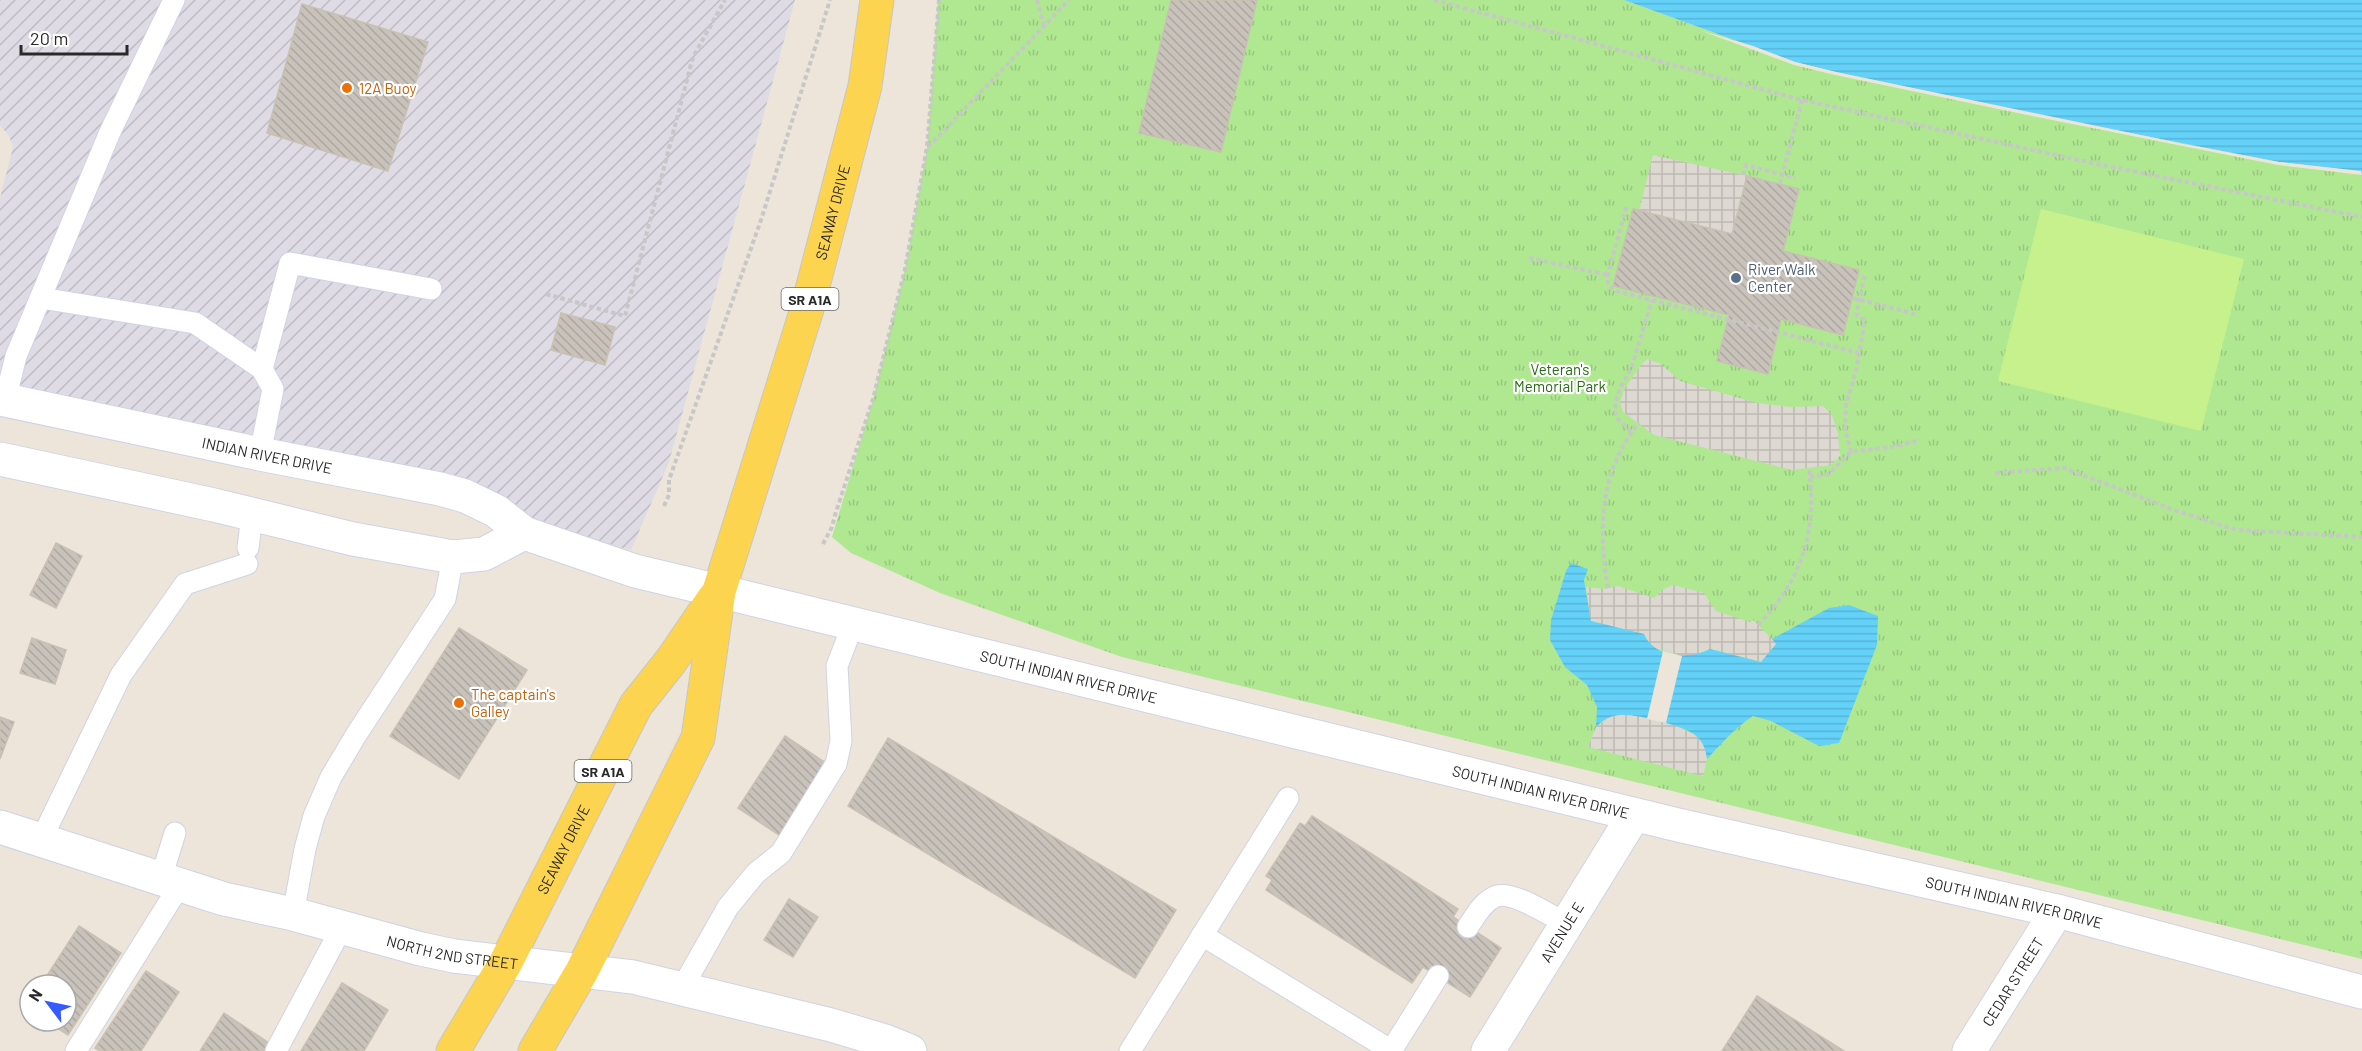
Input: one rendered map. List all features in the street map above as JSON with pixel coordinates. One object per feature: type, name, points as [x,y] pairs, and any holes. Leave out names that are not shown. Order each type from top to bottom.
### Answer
[{"type":"main road","name":"SEAWAY DRIVE","points":[[535,1051],[582,971],[698,738],[718,591],[807,309],[865,86],[877,0]]},
{"type":"main road","name":"SEAWAY DRIVE","points":[[453,1051],[506,962],[636,705],[671,661],[718,591]]},
{"type":"street","name":"INDIAN RIVER DRIVE","points":[[3,400],[456,494],[496,511],[524,532],[635,571],[718,591]]},
{"type":"street","points":[[0,459],[214,505],[353,540],[453,557],[484,554],[524,532]]},
{"type":"street","name":"SOUTH INDIAN RIVER DRIVE","points":[[718,591],[1634,815],[2057,911],[2362,992]]},
{"type":"street","name":"AVENUE E","points":[[1488,1051],[1634,815]]},
{"type":"street","name":"NORTH 2ND STREET","points":[[0,827],[224,898],[454,956],[633,977],[831,1025],[910,1051]]},
{"type":"street","name":"CEDAR STREET","points":[[1969,1051],[2057,911]]},
{"type":"lane","points":[[3,400],[16,356],[110,132],[174,0]]},
{"type":"lane","points":[[262,369],[290,263],[431,289]]},
{"type":"lane","points":[[41,298],[195,323],[262,369],[273,389],[260,454]]},
{"type":"lane","points":[[41,840],[121,675],[185,584],[248,556],[252,515]]},
{"type":"lane","points":[[293,914],[305,849],[314,816],[331,777],[446,599],[453,557]]},
{"type":"lane","points":[[682,988],[728,907],[756,873],[781,852],[836,764],[841,741],[837,666],[853,624]]},
{"type":"lane","points":[[1130,1051],[1288,798]]},
{"type":"lane","points":[[76,1051],[171,881],[175,833]]},
{"type":"lane","points":[[1468,927],[1483,906],[1497,896],[1515,898],[1567,924]]},
{"type":"lane","points":[[276,1051],[342,927]]},
{"type":"lane","points":[[1202,934],[1392,1051],[1438,976]]},
{"type":"path","points":[[546,294],[626,316],[693,57],[725,0]]},
{"type":"path","points":[[664,506],[669,495],[669,480],[761,220],[830,0]]},
{"type":"path","points":[[823,544],[832,527],[873,399],[905,269],[927,147],[939,0]]},
{"type":"path","points":[[1037,0],[1044,26]]},
{"type":"path","points":[[927,147],[1069,0]]},
{"type":"path","points":[[1434,0],[1802,100],[2102,165],[2362,217]]},
{"type":"path","points":[[1780,184],[1802,100]]},
{"type":"path","points":[[1743,175],[1746,165],[1795,178]]},
{"type":"path","points":[[1626,207],[1608,275],[1608,285],[1616,291],[1859,352]]},
{"type":"path","points":[[1529,258],[1608,275]]},
{"type":"path","points":[[1851,452],[1845,429],[1846,405],[1865,321],[1856,314],[1865,275]]},
{"type":"path","points":[[1853,298],[1915,314]]},
{"type":"path","points":[[1631,432],[1616,417],[1615,404],[1620,388],[1631,369],[1653,300]]},
{"type":"path","points":[[1608,588],[1601,542],[1604,504],[1617,455],[1639,423]]},
{"type":"path","points":[[1810,477],[1828,474],[1851,452],[1897,446],[1920,440]]},
{"type":"path","points":[[1758,626],[1794,579],[1803,555],[1811,519],[1809,468]]},
{"type":"path","points":[[1995,473],[2064,468],[2117,486],[2177,511],[2237,530],[2362,537]]},
{"type":"shaded area","points":[[0,0],[795,0],[669,462],[631,550],[0,383],[0,198],[13,147],[9,136],[0,125]]},
{"type":"shaded area","points":[[1653,155],[1747,176],[1732,234],[1639,211]]},
{"type":"shaded area","points":[[1647,359],[1661,364],[1680,381],[1757,403],[1791,407],[1823,406],[1832,415],[1838,434],[1840,456],[1831,465],[1792,470],[1654,435],[1623,412],[1620,402],[1624,390]]},
{"type":"shaded area","points":[[1673,585],[1704,593],[1716,611],[1750,622],[1753,620],[1777,644],[1762,662],[1710,649],[1695,656],[1682,656],[1652,647],[1643,634],[1591,621],[1586,587],[1604,589],[1618,586],[1654,598],[1662,590]]},
{"type":"shaded area","points":[[1630,714],[1675,725],[1697,736],[1705,748],[1707,759],[1703,776],[1588,747],[1596,727],[1609,717]]},
{"type":"green space","name":"Veteran's Memorial Park","points":[[938,0],[1624,0],[1795,62],[2032,114],[2279,162],[2362,172],[2362,959],[1122,657],[940,593],[851,553],[832,537],[873,399],[905,269],[927,147]]},
{"type":"green space","points":[[2041,209],[2244,259],[2201,431],[1998,381]]},
{"type":"water","points":[[1624,0],[2362,0],[2362,172],[2279,162],[2032,114],[1836,72],[1795,62]]},
{"type":"water","points":[[1571,563],[1588,569],[1584,580],[1591,621],[1644,634],[1656,648],[1673,655],[1692,655],[1710,649],[1761,662],[1776,644],[1772,639],[1829,608],[1849,605],[1878,616],[1877,645],[1839,743],[1819,746],[1771,721],[1753,716],[1735,730],[1707,759],[1704,746],[1698,737],[1670,724],[1636,716],[1620,715],[1606,719],[1596,727],[1597,707],[1587,685],[1565,667],[1550,640],[1551,620],[1566,571]]},
{"type":"pier","points":[[1699,30],[1753,46],[1795,62],[1836,72],[2184,144],[2279,162],[2361,171],[2362,175],[2278,165],[1835,75],[1794,65]]},
{"type":"pier","points":[[1663,651],[1682,656],[1666,723],[1647,719]]},
{"type":"building","points":[[1171,0],[1257,0],[1221,152],[1139,133]]},
{"type":"building","name":"12A Buoy","points":[[302,4],[428,42],[388,171],[267,133]]},
{"type":"building","name":"River Walk Center","points":[[1747,176],[1799,189],[1783,251],[1859,270],[1843,335],[1781,319],[1768,374],[1717,361],[1729,315],[1613,286],[1633,209],[1732,234]]},
{"type":"building","points":[[561,313],[615,327],[605,365],[551,350]]},
{"type":"building","points":[[56,543],[82,556],[56,608],[30,595]]},
{"type":"building","name":"The captain's Galley","points":[[459,628],[527,670],[459,779],[390,736]]},
{"type":"building","points":[[32,638],[66,650],[55,684],[20,673]]},
{"type":"building","points":[[0,717],[14,722],[0,759]]},
{"type":"building","points":[[785,736],[832,767],[785,839],[738,808]]},
{"type":"building","points":[[888,738],[1176,910],[1135,978],[848,806]]},
{"type":"building","points":[[1312,816],[1458,909],[1453,917],[1501,948],[1470,997],[1423,967],[1412,983],[1266,890],[1272,880],[1266,876],[1300,823],[1305,826]]},
{"type":"building","points":[[789,899],[818,917],[793,957],[764,940]]},
{"type":"building","points":[[79,926],[121,953],[78,1020],[78,973],[49,973]]},
{"type":"building","points":[[146,971],[179,992],[141,1051],[100,1051],[95,1048]]},
{"type":"building","points":[[342,983],[388,1010],[364,1051],[301,1051]]},
{"type":"building","points":[[1757,996],[1844,1051],[1722,1051]]},
{"type":"building","points":[[224,1013],[269,1043],[264,1051],[200,1051]]},
{"type":"place","name":"12A Buoy","points":[[347,88]]},
{"type":"place","name":"River Walk Center","points":[[1736,278]]},
{"type":"place","name":"The captain's Galley","points":[[459,703]]}]
